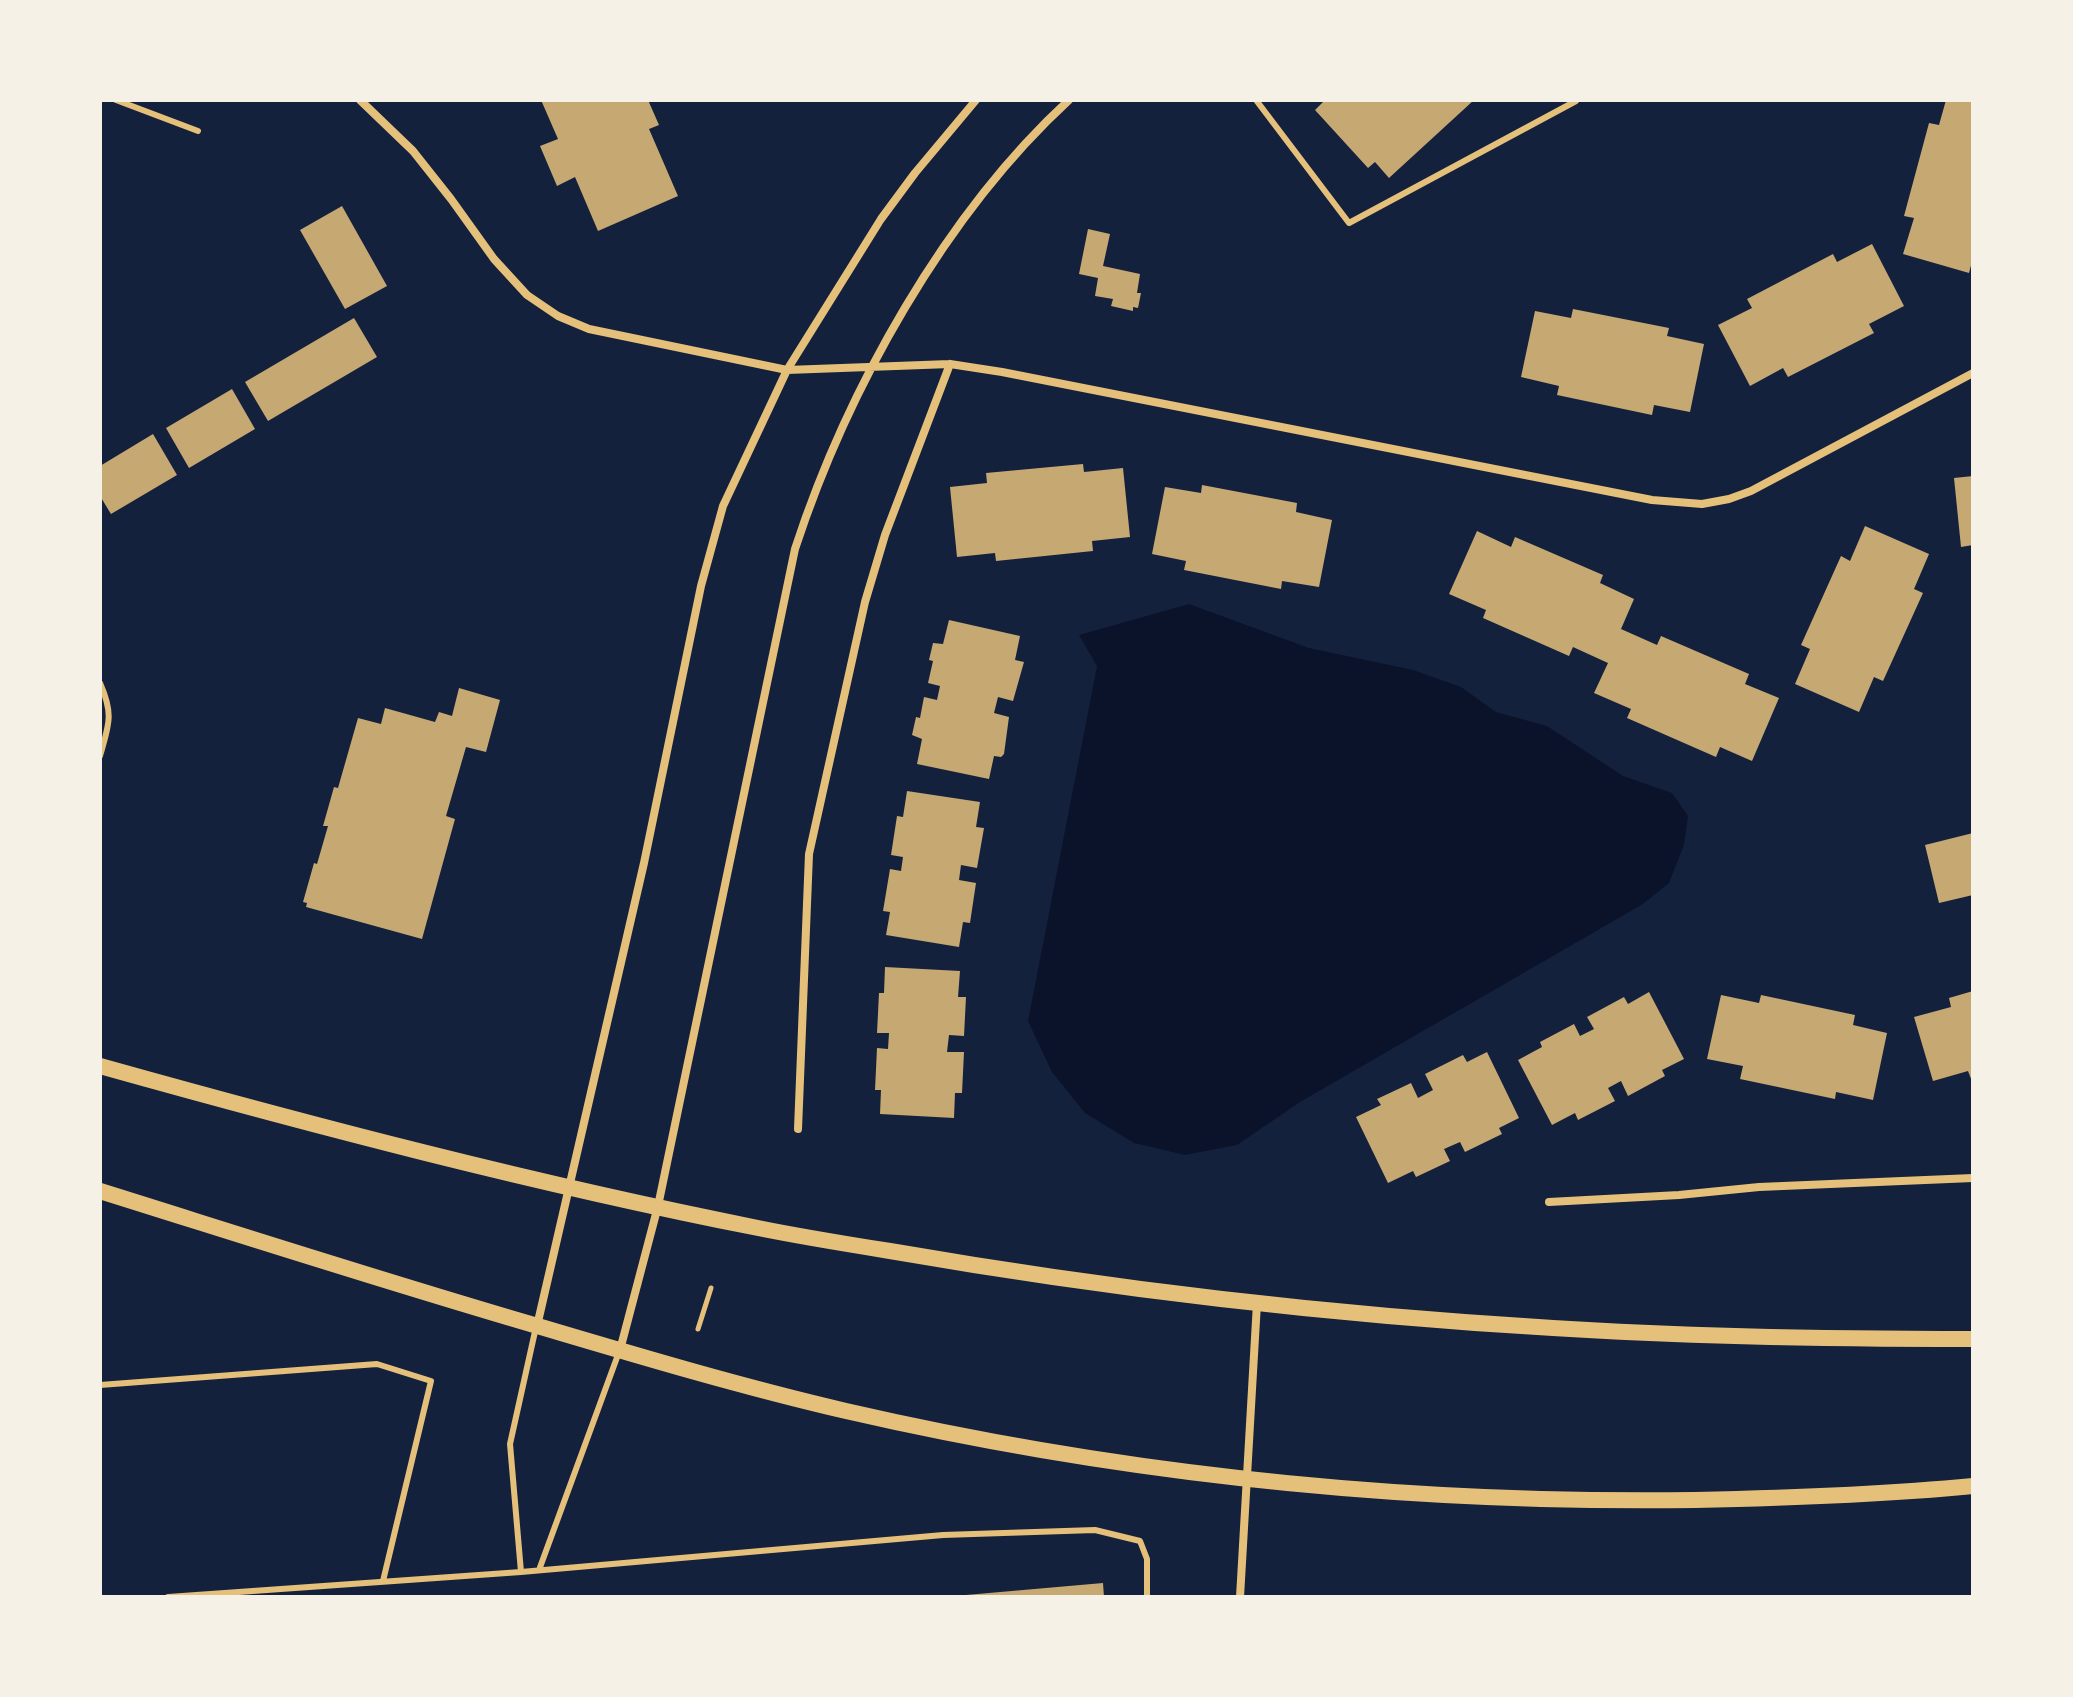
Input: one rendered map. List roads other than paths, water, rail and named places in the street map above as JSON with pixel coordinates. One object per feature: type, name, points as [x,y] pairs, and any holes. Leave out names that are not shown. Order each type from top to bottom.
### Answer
[{"type":"main road","points":[[100,1066],[291,1120],[502,1172],[760,1229],[993,1269],[1257,1303],[1413,1319],[1572,1329],[1840,1339],[1973,1339]]},
{"type":"main road","points":[[100,1191],[476,1309],[710,1376],[847,1411],[972,1437],[1144,1466],[1355,1489],[1497,1498],[1640,1501],[1781,1499],[1973,1486]]},
{"type":"street","points":[[360,100],[413,151],[494,259],[527,295],[558,316],[589,329],[787,370],[950,364],[1652,500],[1702,504],[1751,491],[1973,373]]},
{"type":"street","points":[[537,1326],[644,863],[701,586],[723,506],[787,370],[881,219],[976,100]]},
{"type":"street","points":[[620,1350],[658,1206],[795,549],[813,493],[873,366],[913,295],[982,193],[1069,100]]},
{"type":"street","points":[[798,1129],[809,854],[865,602],[885,535],[950,364]]},
{"type":"street","points":[[1549,1202],[1759,1187],[1973,1178]]},
{"type":"street","points":[[1240,1597],[1257,1303]]},
{"type":"lane","points":[[116,100],[198,131]]},
{"type":"lane","points":[[1256,100],[1349,223],[1576,100]]},
{"type":"lane","points":[[100,683],[111,719],[100,756]]},
{"type":"lane","points":[[521,1572],[510,1444],[537,1326]]},
{"type":"lane","points":[[539,1570],[620,1350]]},
{"type":"lane","points":[[100,1385],[377,1364],[431,1381],[383,1581]]},
{"type":"lane","points":[[168,1597],[521,1572],[943,1535],[1095,1530],[1140,1541],[1147,1559],[1147,1597]]},
{"type":"water","points":[[1189,604],[1309,648],[1413,670],[1461,687],[1496,712],[1547,726],[1623,776],[1672,793],[1688,816],[1684,845],[1669,883],[1643,904],[1300,1102],[1237,1145],[1185,1155],[1134,1143],[1085,1113],[1052,1072],[1028,1021],[1097,666],[1079,635]]}]
